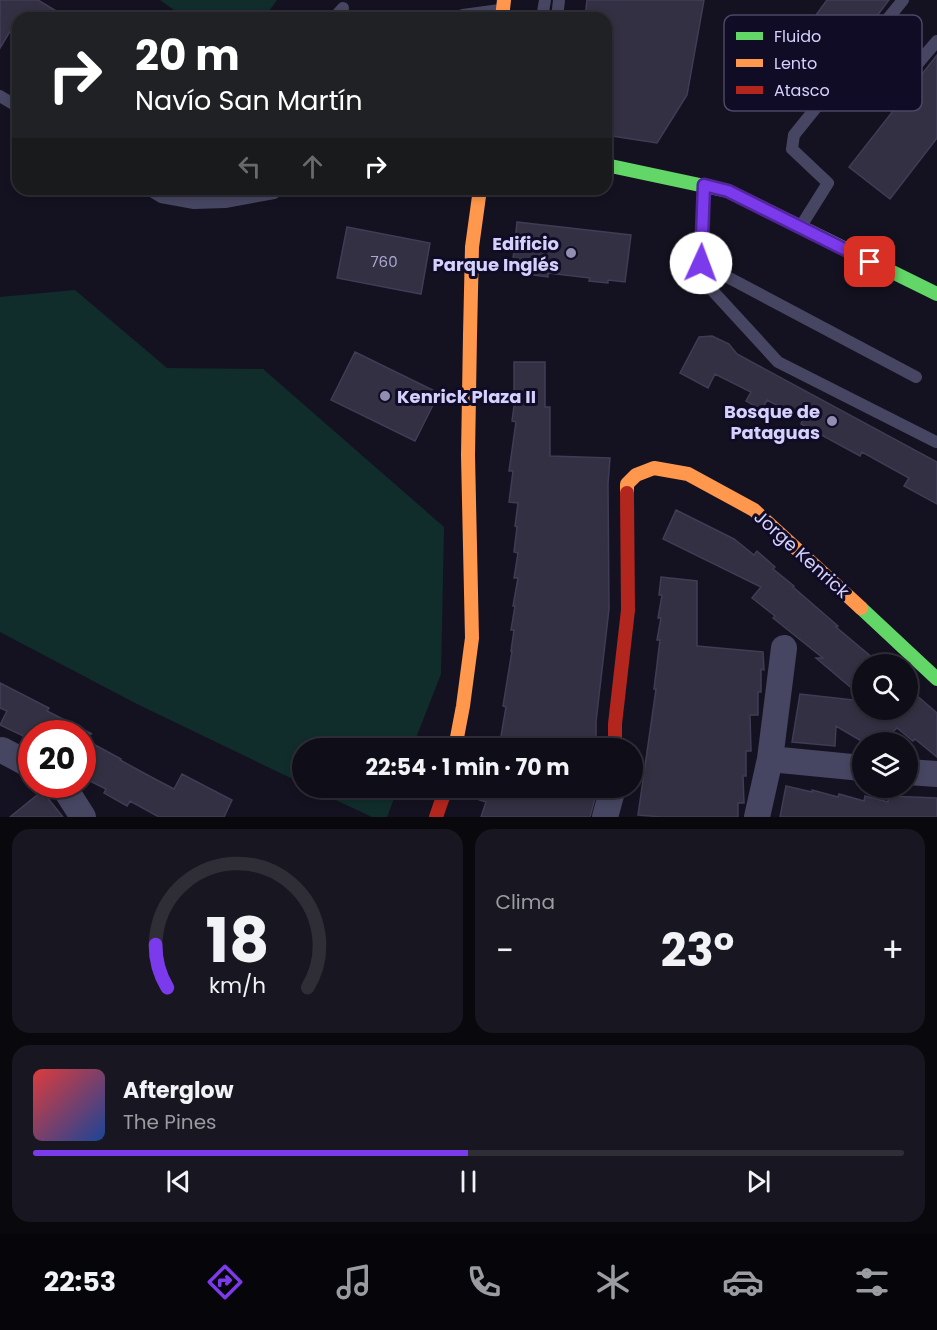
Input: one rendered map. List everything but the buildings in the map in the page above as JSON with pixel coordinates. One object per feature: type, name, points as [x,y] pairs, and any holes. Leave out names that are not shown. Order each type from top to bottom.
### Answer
[{"type":"street","points":[[612,166],[672,177],[728,191],[937,294]]},
{"type":"street","points":[[457,738],[472,638],[468,455],[472,247],[479,195]]},
{"type":"street","name":"Jorge Kenrick","points":[[615,738],[628,610],[627,484],[636,475],[654,468],[688,474],[754,510],[937,679]]},
{"type":"street","points":[[757,817],[770,759],[784,648]]},
{"type":"street","points":[[2,750],[18,759]]},
{"type":"street","points":[[770,759],[852,767]]},
{"type":"street","points":[[918,773],[937,774]]},
{"type":"street","points":[[71,798],[83,817]]},
{"type":"street","points":[[436,817],[443,798]]},
{"type":"street","points":[[605,817],[610,798]]},
{"type":"lane","points":[[891,15],[903,0]]},
{"type":"lane","points":[[339,12],[343,8]]},
{"type":"lane","points":[[483,12],[503,9]]},
{"type":"lane","points":[[922,58],[937,40]]},
{"type":"lane","points":[[800,227],[828,183],[792,149],[794,135],[813,111]]},
{"type":"lane","points":[[704,185],[701,263],[711,289],[778,362],[936,442]]},
{"type":"lane","points":[[158,195],[194,203],[225,202],[263,195]]},
{"type":"lane","points":[[194,195],[194,203]]},
{"type":"lane","points":[[701,263],[916,376]]},
{"type":"green space","points":[[160,0],[277,0],[268,12],[177,12]]},
{"type":"green space","points":[[75,290],[167,368],[263,369],[444,527],[441,674],[416,738],[292,738],[292,779],[137,704],[0,632],[0,297]]},
{"type":"green space","points":[[331,798],[394,798],[387,817],[372,817]]},
{"type":"traffic: fast","points":[[612,166],[728,191],[937,294]]},
{"type":"traffic: fast","points":[[861,608],[937,679]]},
{"type":"traffic: slow","points":[[503,12],[504,0]]},
{"type":"traffic: slow","points":[[457,738],[472,638],[468,455],[472,247],[479,195]]},
{"type":"traffic: slow","points":[[627,493],[627,484],[636,475],[654,468],[688,474],[754,510],[861,608]]},
{"type":"traffic: jam","points":[[615,738],[628,610],[627,493]]},
{"type":"traffic: jam","points":[[436,817],[443,798]]},
{"type":"place","name":"Edificio Parque Inglés","points":[[571,253]]},
{"type":"place","name":"Kenrick Plaza II","points":[[385,396]]},
{"type":"place","name":"Bosque de Pataguas","points":[[832,421]]},
{"type":"route","points":[[701,263],[704,185],[728,191],[870,262]]}]
